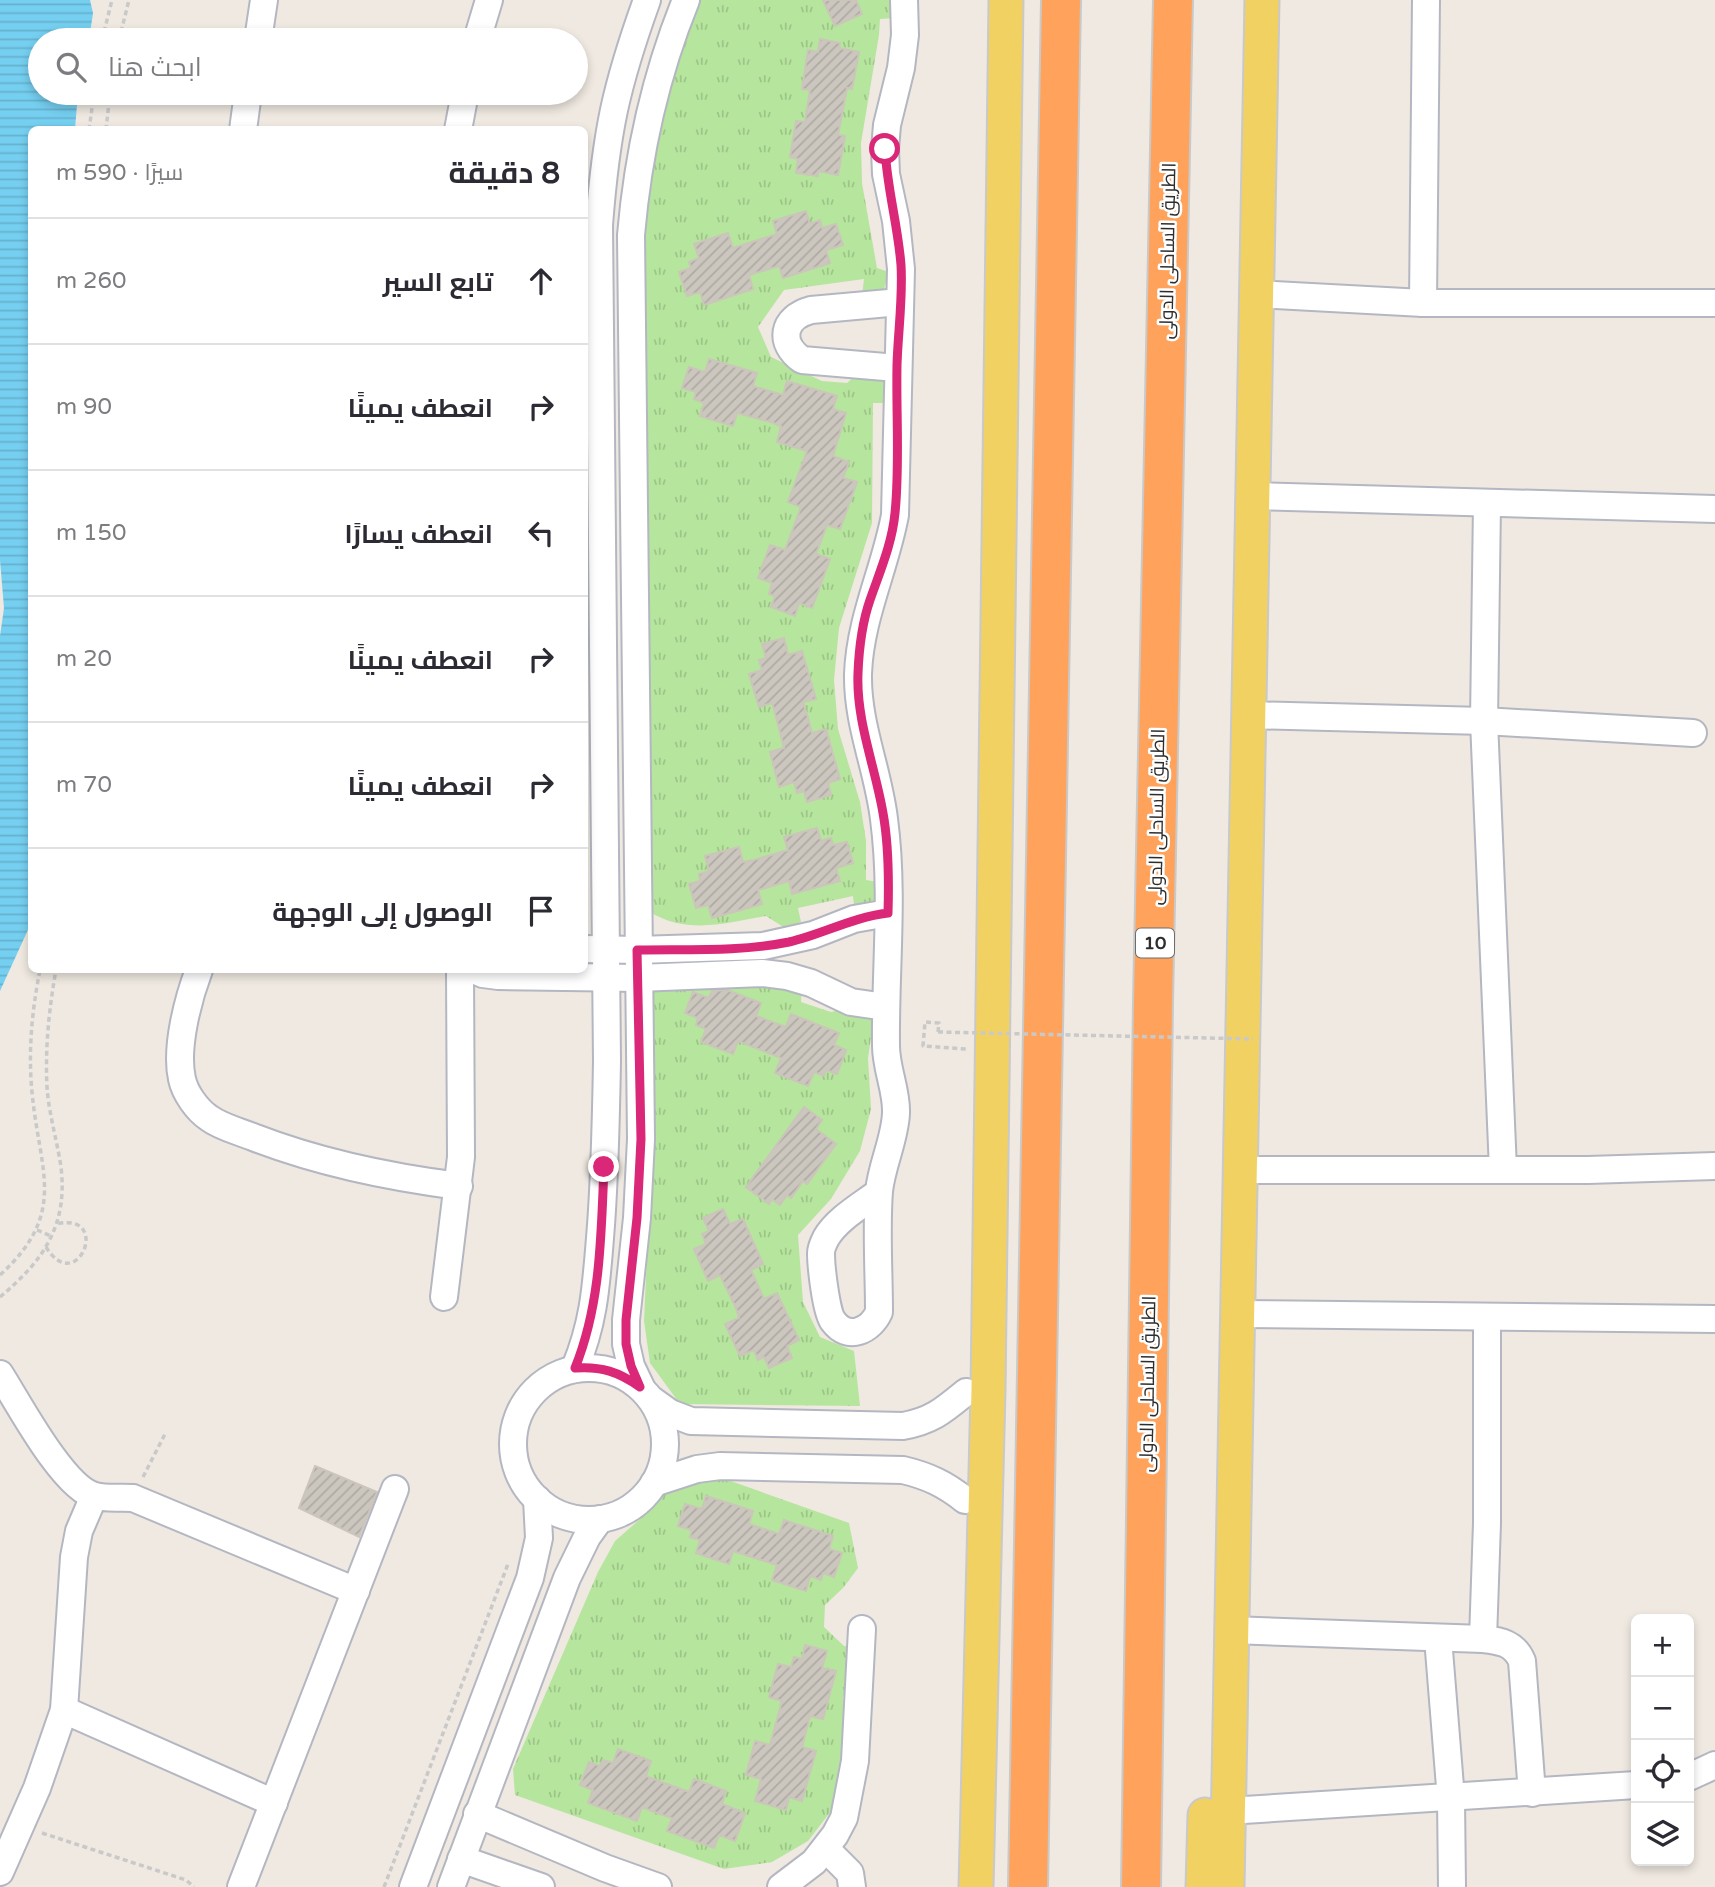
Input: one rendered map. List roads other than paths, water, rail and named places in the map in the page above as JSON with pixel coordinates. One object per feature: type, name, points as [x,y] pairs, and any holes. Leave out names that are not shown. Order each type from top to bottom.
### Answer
[{"type":"highway","points":[[1028,1887],[1061,0]]},
{"type":"highway","name":"الطريق الساحلى الدولى","points":[[1141,1887],[1153,1002],[1173,0]]},
{"type":"main road","points":[[959,1887],[988,0]]},
{"type":"main road","points":[[976,1887],[988,1390],[1006,0]]},
{"type":"main road","points":[[1203,1887],[1239,0]]},
{"type":"main road","points":[[1227,1887],[1262,0]]},
{"type":"street","points":[[260,28],[264,0]]},
{"type":"street","points":[[481,28],[489,0]]},
{"type":"street","points":[[575,1368],[592,1317],[601,1219],[607,1061],[604,977],[595,950],[592,448],[599,225],[604,167],[617,98],[647,0]]},
{"type":"street","points":[[687,0],[653,96],[643,142],[635,188],[631,283],[641,1139],[637,1218],[626,1320],[629,1355],[646,1394],[660,1416],[665,1441],[662,1467],[644,1496],[631,1507],[616,1515],[583,1520],[566,1517],[537,1499],[524,1484],[517,1469],[513,1436],[523,1405],[544,1381],[575,1368],[610,1370],[626,1377],[646,1394],[670,1413],[691,1421],[902,1426],[922,1423],[940,1413],[966,1392]]},
{"type":"street","points":[[879,1192],[831,1230],[824,1240],[821,1252],[832,1321],[841,1329],[853,1333],[865,1330],[874,1323],[879,1312],[879,1192],[896,1112],[886,1062],[888,847],[884,814],[860,712],[858,675],[861,637],[895,515],[899,245],[885,149],[901,68],[905,35],[904,0]]},
{"type":"street","points":[[1423,303],[1426,0]]},
{"type":"street","points":[[244,126],[246,105]]},
{"type":"street","points":[[459,126],[463,105]]},
{"type":"street","points":[[1256,294],[1423,303],[1715,303]]},
{"type":"street","points":[[897,368],[802,360],[792,353],[787,343],[786,331],[791,321],[800,313],[900,302]]},
{"type":"street","points":[[592,448],[633,448]]},
{"type":"street","points":[[592,481],[633,480]]},
{"type":"street","points":[[1253,496],[1715,509]]},
{"type":"street","points":[[1488,503],[1484,722],[1503,1170]]},
{"type":"street","points":[[1247,715],[1484,722],[1693,733]]},
{"type":"street","points":[[595,950],[763,946],[813,935],[854,919],[888,913]]},
{"type":"street","points":[[198,973],[180,1058],[182,1081],[192,1101],[208,1118],[284,1149],[341,1166],[400,1179],[459,1186]]},
{"type":"street","points":[[444,1297],[461,1157],[460,973]]},
{"type":"street","points":[[481,973],[498,976],[638,978],[762,973],[787,976],[851,1002],[886,1007]]},
{"type":"street","points":[[1240,1170],[1503,1170],[1715,1166]]},
{"type":"street","points":[[1237,1314],[1715,1319]]},
{"type":"street","points":[[1483,1639],[1487,1523],[1487,1318]]},
{"type":"street","points":[[0,1374],[65,1473],[79,1487],[94,1496],[133,1497],[356,1591]]},
{"type":"street","points":[[743,1468],[744,1422]]},
{"type":"street","points":[[654,1483],[697,1469],[720,1466],[903,1470],[926,1475],[965,1500]]},
{"type":"street","points":[[241,1887],[395,1489]]},
{"type":"street","points":[[0,1872],[22,1827],[64,1710],[74,1557],[79,1531],[94,1496]]},
{"type":"street","points":[[413,1887],[530,1578],[539,1538],[537,1499]]},
{"type":"street","points":[[450,1887],[571,1568],[600,1519]]},
{"type":"street","points":[[781,1887],[814,1862],[844,1818],[855,1761],[862,1629]]},
{"type":"street","points":[[1231,1630],[1483,1639],[1509,1644],[1518,1652],[1522,1661],[1532,1793]]},
{"type":"street","points":[[1438,1639],[1451,1799],[1452,1887]]},
{"type":"street","points":[[64,1710],[274,1804]]},
{"type":"street","points":[[1694,1775],[1715,1765]]},
{"type":"street","points":[[1228,1811],[1451,1799],[1631,1785]]},
{"type":"street","points":[[477,1814],[605,1868],[659,1887]]},
{"type":"street","points":[[825,1849],[850,1873],[852,1887]]},
{"type":"street","points":[[461,1859],[490,1879],[541,1887]]},
{"type":"water","points":[[0,0],[90,0],[93,13],[91,28],[28,28],[28,105],[77,105],[75,126],[28,126],[28,930],[0,991],[0,636],[4,608],[0,560]]}]
